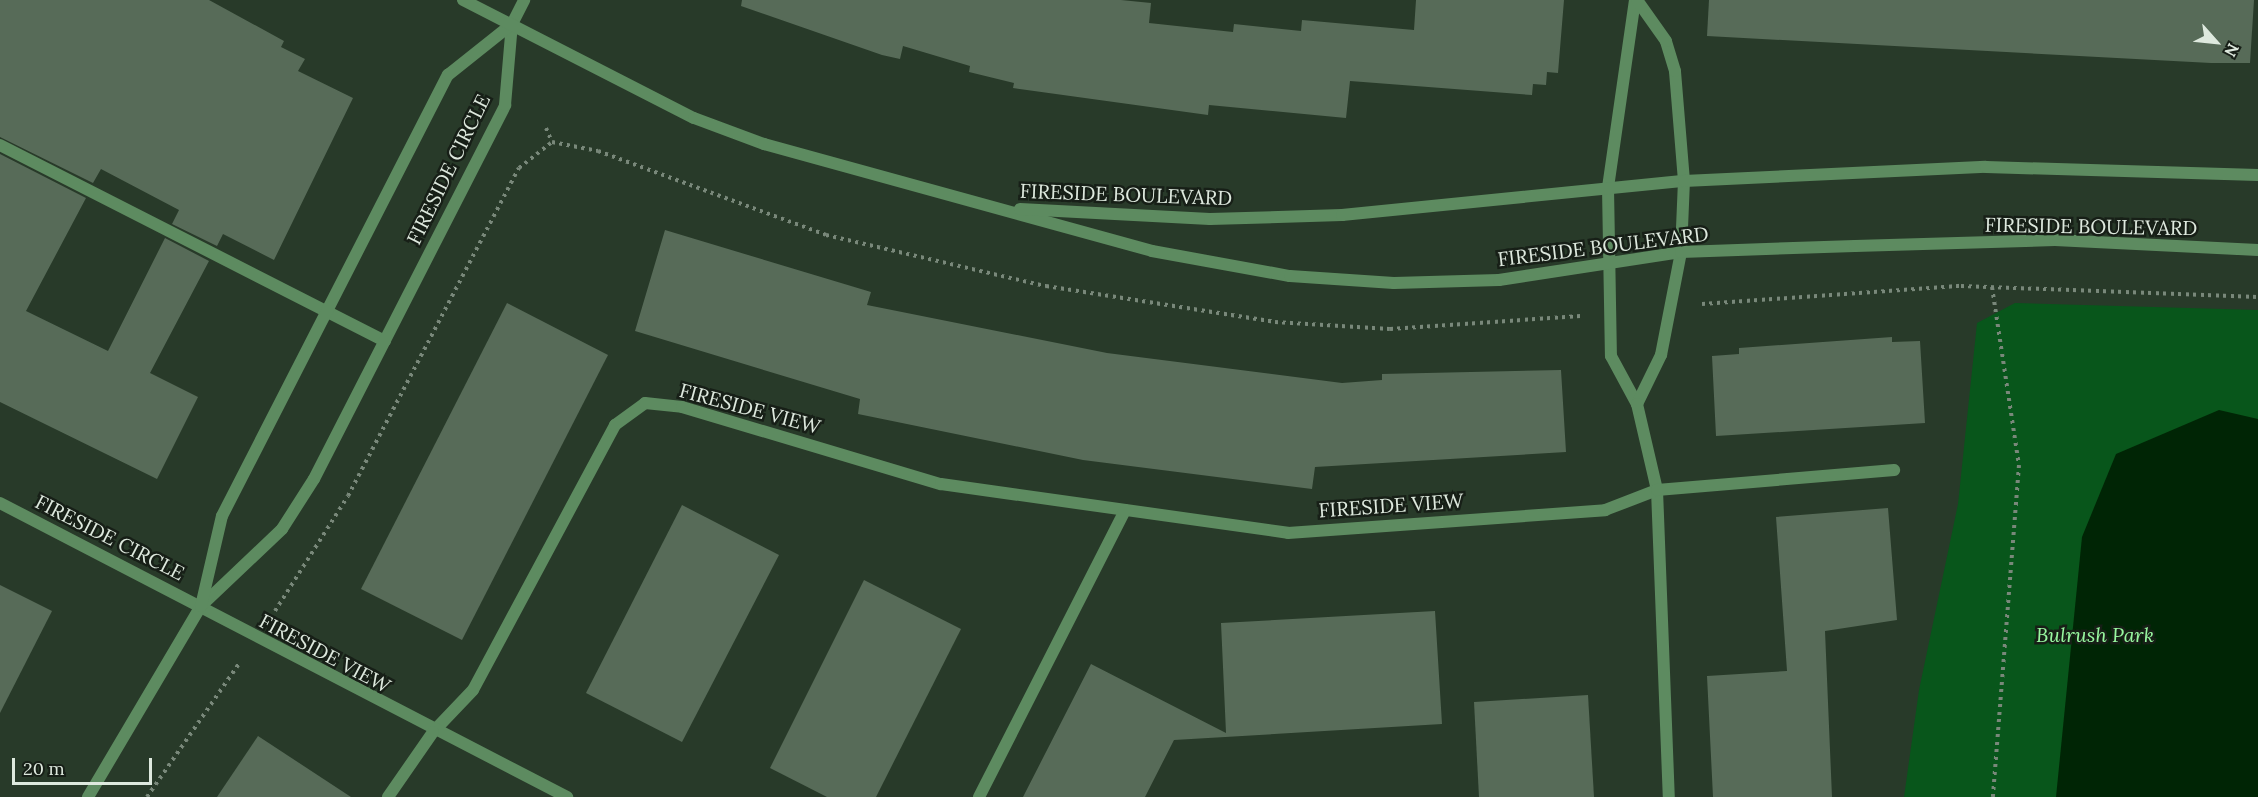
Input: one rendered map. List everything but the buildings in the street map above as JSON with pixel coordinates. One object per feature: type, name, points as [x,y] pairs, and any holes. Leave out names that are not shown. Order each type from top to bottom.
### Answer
[{"type":"street","name":"FIRESIDE BOULEVARD","points":[[463,0],[694,118],[837,167],[1152,251],[1290,276],[1394,283],[1498,280],[1611,259],[1681,252],[2055,240],[2258,250]]},
{"type":"street","points":[[512,24],[524,0]]},
{"type":"street","points":[[1636,0],[1666,41],[1675,71],[1681,97],[1684,181],[1681,252],[1661,356],[1637,404]]},
{"type":"street","points":[[1636,0],[1608,188],[1611,356],[1637,404],[1657,490],[1669,797]]},
{"type":"street","name":"FIRESIDE CIRCLE","points":[[201,606],[222,516],[448,75],[512,24]]},
{"type":"street","name":"FIRESIDE CIRCLE","points":[[88,797],[201,606],[282,529],[384,341],[505,105],[512,24]]},
{"type":"street","points":[[0,145],[384,341]]},
{"type":"street","name":"FIRESIDE BOULEVARD","points":[[997,208],[1210,219],[1342,215],[1684,181],[1986,167],[2258,175]]},
{"type":"street","name":"FIRESIDE VIEW","points":[[388,797],[433,732],[473,690],[615,425],[645,403],[682,407],[940,484],[1288,533],[1605,510],[1657,490],[1894,470]]},
{"type":"street","name":"FIRESIDE CIRCLE","points":[[0,503],[201,606]]},
{"type":"street","points":[[979,797],[1125,510]]},
{"type":"street","name":"FIRESIDE VIEW","points":[[201,606],[256,639],[433,732],[567,797]]},
{"type":"path","points":[[546,128],[552,142]]},
{"type":"path","points":[[147,797],[256,639],[348,496],[519,168],[552,142],[598,151],[826,235],[1047,286],[1275,322],[1390,329],[1482,327],[1612,312]]},
{"type":"path","points":[[1992,287],[2019,465],[1993,797]]},
{"type":"path","points":[[1670,306],[1871,289],[1992,287],[2258,297]]},
{"type":"green space","name":"Bulrush Park","points":[[2015,303],[2258,310],[2258,797],[1904,797],[1919,690],[1958,504],[1977,323]]},
{"type":"shaded area","points":[[2219,410],[2258,419],[2258,797],[2056,797],[2082,537],[2116,454]]}]
